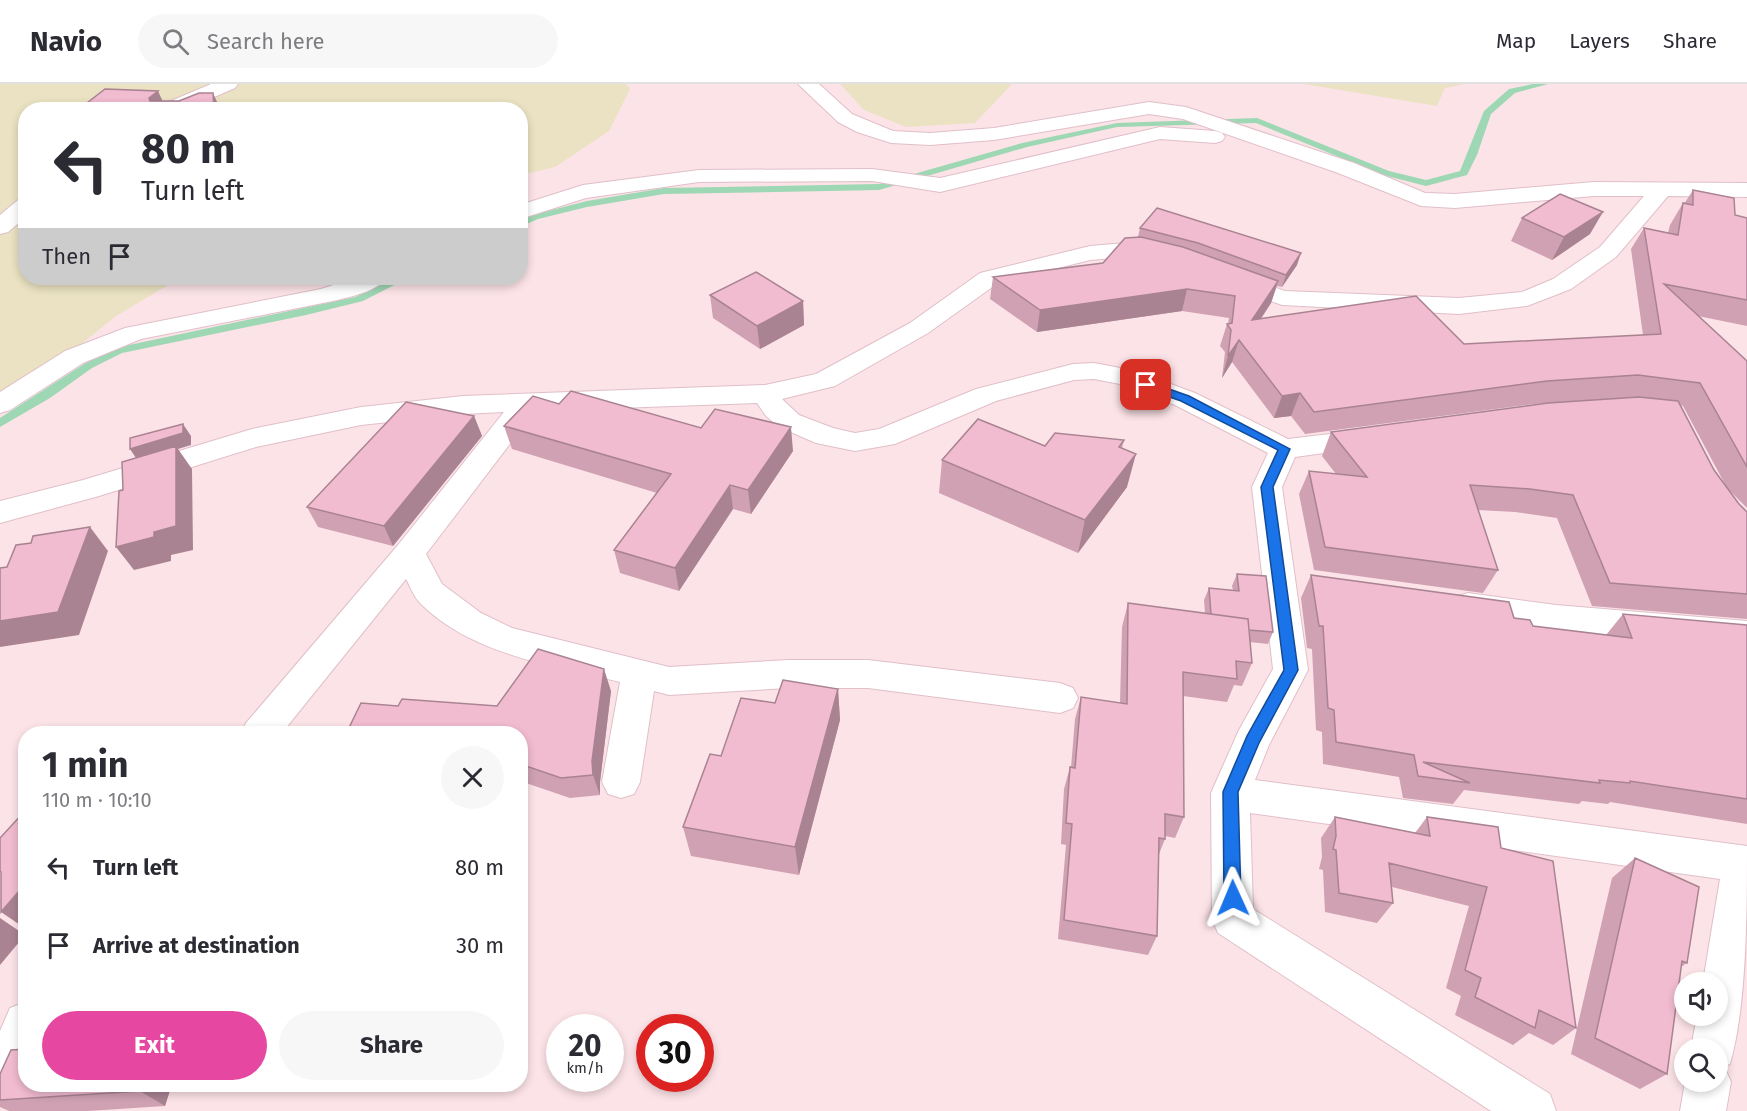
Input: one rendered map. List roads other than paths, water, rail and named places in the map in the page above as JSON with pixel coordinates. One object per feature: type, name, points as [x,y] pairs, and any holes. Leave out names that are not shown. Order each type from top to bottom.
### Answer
[{"type":"street","points":[[185,102],[228,84]]},
{"type":"street","points":[[808,84],[845,118],[864,128],[891,137],[930,139],[994,134],[1149,108],[1186,113],[1258,140],[1346,168],[1421,199],[1455,201],[1594,189],[1747,190]]},
{"type":"street","points":[[528,209],[583,192],[699,176],[872,175],[940,185],[1160,134],[1258,140]]},
{"type":"street","points":[[1207,270],[1281,298],[1459,306],[1527,299],[1562,284],[1608,252],[1660,190]]},
{"type":"street","points":[[0,227],[18,212]]},
{"type":"street","points":[[0,512],[88,489],[252,438],[362,416],[463,405],[765,393],[825,380],[919,328],[989,278],[1090,253],[1138,249],[1176,260]]},
{"type":"street","points":[[0,404],[74,357],[134,333],[324,296],[358,285]]},
{"type":"street","points":[[765,393],[776,410],[789,421],[826,436],[855,442],[885,437],[986,395],[1073,372],[1095,371],[1126,377],[1185,399],[1284,449],[1398,434]]},
{"type":"street","points":[[266,726],[409,553],[527,402]]},
{"type":"street","points":[[1284,449],[1267,487],[1296,582],[1291,670],[1252,741],[1230,792],[1233,919],[1533,1111]]},
{"type":"street","points":[[409,553],[430,593],[469,622],[504,639],[669,681],[788,674],[868,674],[1060,698]]},
{"type":"street","points":[[1440,602],[1556,618],[1747,634]]},
{"type":"street","points":[[621,782],[639,673]]},
{"type":"street","points":[[1230,792],[1745,863],[1716,1038]]},
{"type":"street","points":[[0,1083],[18,1042]]},
{"type":"street","points":[[1704,1111],[1707,1092]]},
{"type":"waterway","points":[[528,220],[587,204],[664,191],[879,187],[1025,145],[1117,125],[1257,120],[1386,173],[1426,183],[1464,173],[1473,155],[1487,113],[1512,91],[1544,84]]},
{"type":"waterway","points":[[0,423],[88,366],[119,350],[306,312],[359,299],[388,285]]}]
